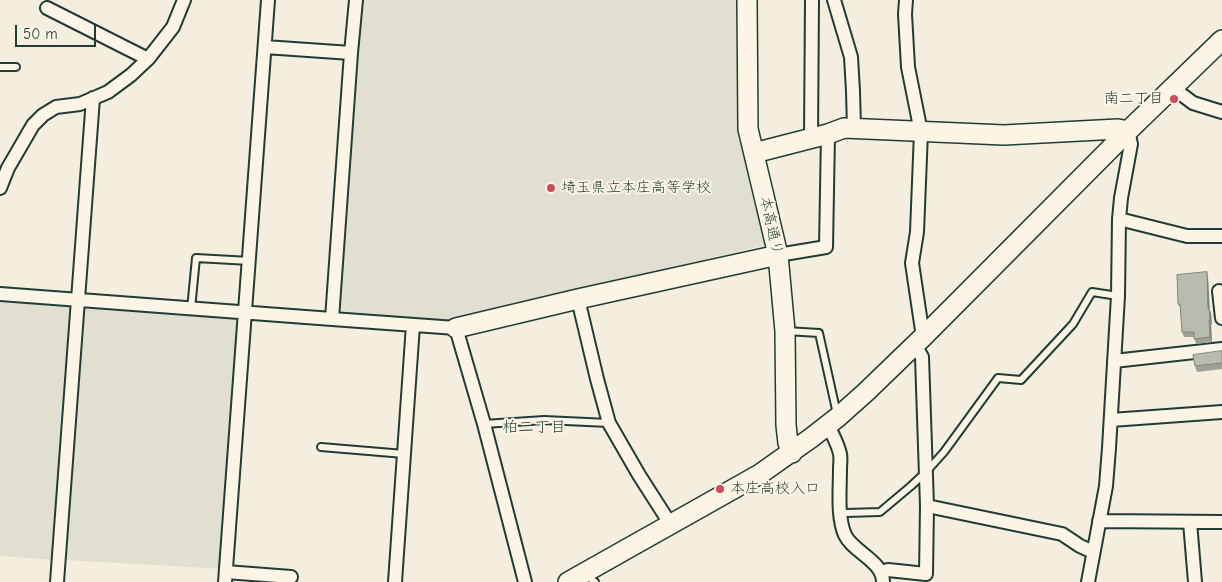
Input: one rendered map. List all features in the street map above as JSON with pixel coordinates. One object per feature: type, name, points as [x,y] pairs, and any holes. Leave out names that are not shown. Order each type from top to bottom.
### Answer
[{"type":"street","points":[[0,188],[8,168],[33,125],[43,115],[56,108],[80,104],[108,92],[131,75],[148,59],[173,27],[184,0]]},
{"type":"street","points":[[268,0],[225,577],[291,577]]},
{"type":"street","points":[[332,319],[356,0]]},
{"type":"street","name":"本高通り","points":[[747,0],[748,130],[778,255],[785,331],[786,425],[788,443],[792,452]]},
{"type":"street","points":[[0,294],[456,328],[578,299],[826,246],[812,0]]},
{"type":"street","points":[[834,0],[851,58],[854,128]]},
{"type":"street","points":[[833,421],[840,454],[842,526],[846,536],[851,544],[865,556],[882,577],[888,570],[926,574],[927,506],[922,357],[912,263],[917,232],[921,132],[908,67],[906,0]]},
{"type":"street","points":[[47,8],[148,59]]},
{"type":"street","points":[[582,579],[760,474],[833,421],[919,341],[1128,131],[1222,40]]},
{"type":"street","points":[[265,47],[351,53]]},
{"type":"street","points":[[1173,88],[1193,103],[1222,112]]},
{"type":"street","points":[[57,582],[93,98]]},
{"type":"street","points":[[754,153],[844,128],[1004,135],[1118,128],[1128,131]]},
{"type":"street","points":[[1088,582],[1106,486],[1118,296],[1119,219],[1131,144],[1128,131]]},
{"type":"street","points":[[1119,219],[1188,236],[1222,236]]},
{"type":"street","points":[[1220,291],[1222,318]]},
{"type":"street","points":[[578,299],[609,423],[671,525]]},
{"type":"street","points":[[395,582],[413,325]]},
{"type":"street","points":[[456,328],[484,424],[525,582]]},
{"type":"street","points":[[1114,361],[1222,349]]},
{"type":"street","points":[[1111,420],[1222,412]]},
{"type":"street","points":[[927,506],[1062,534],[1080,546],[1094,552]]},
{"type":"street","points":[[1099,521],[1222,522]]},
{"type":"street","points":[[1190,522],[1195,582]]},
{"type":"lane","points":[[0,67],[16,67]]},
{"type":"lane","points":[[191,308],[196,258],[250,261]]},
{"type":"lane","points":[[841,512],[880,512],[926,472],[944,452],[998,378],[1021,380],[1073,324],[1092,292],[1118,296]]},
{"type":"lane","points":[[785,331],[819,333],[833,421]]},
{"type":"lane","points":[[484,424],[544,420],[609,423]]},
{"type":"lane","points":[[321,447],[404,454]]},
{"type":"shaded area","name":"埼玉県立本庄高等学校","points":[[361,0],[741,0],[769,244],[453,321],[341,313],[337,309]]},
{"type":"shaded area","points":[[0,298],[72,305],[55,560],[0,556]]},
{"type":"shaded area","points":[[88,305],[243,316],[224,569],[65,560],[83,308]]},
{"type":"building","points":[[1207,272],[1210,337],[1194,339],[1194,332],[1182,332],[1180,304],[1178,304],[1177,275]]},
{"type":"building","points":[[1222,351],[1222,363],[1195,366],[1193,355]]},
{"type":"place","name":"南二丁目","points":[[1174,99]]},
{"type":"place","name":"埼玉県立本庄高等学校","points":[[551,188]]},
{"type":"place","name":"本庄高校入口","points":[[720,489]]},
{"type":"district","name":"柏二丁目","points":[[534,427]]}]
